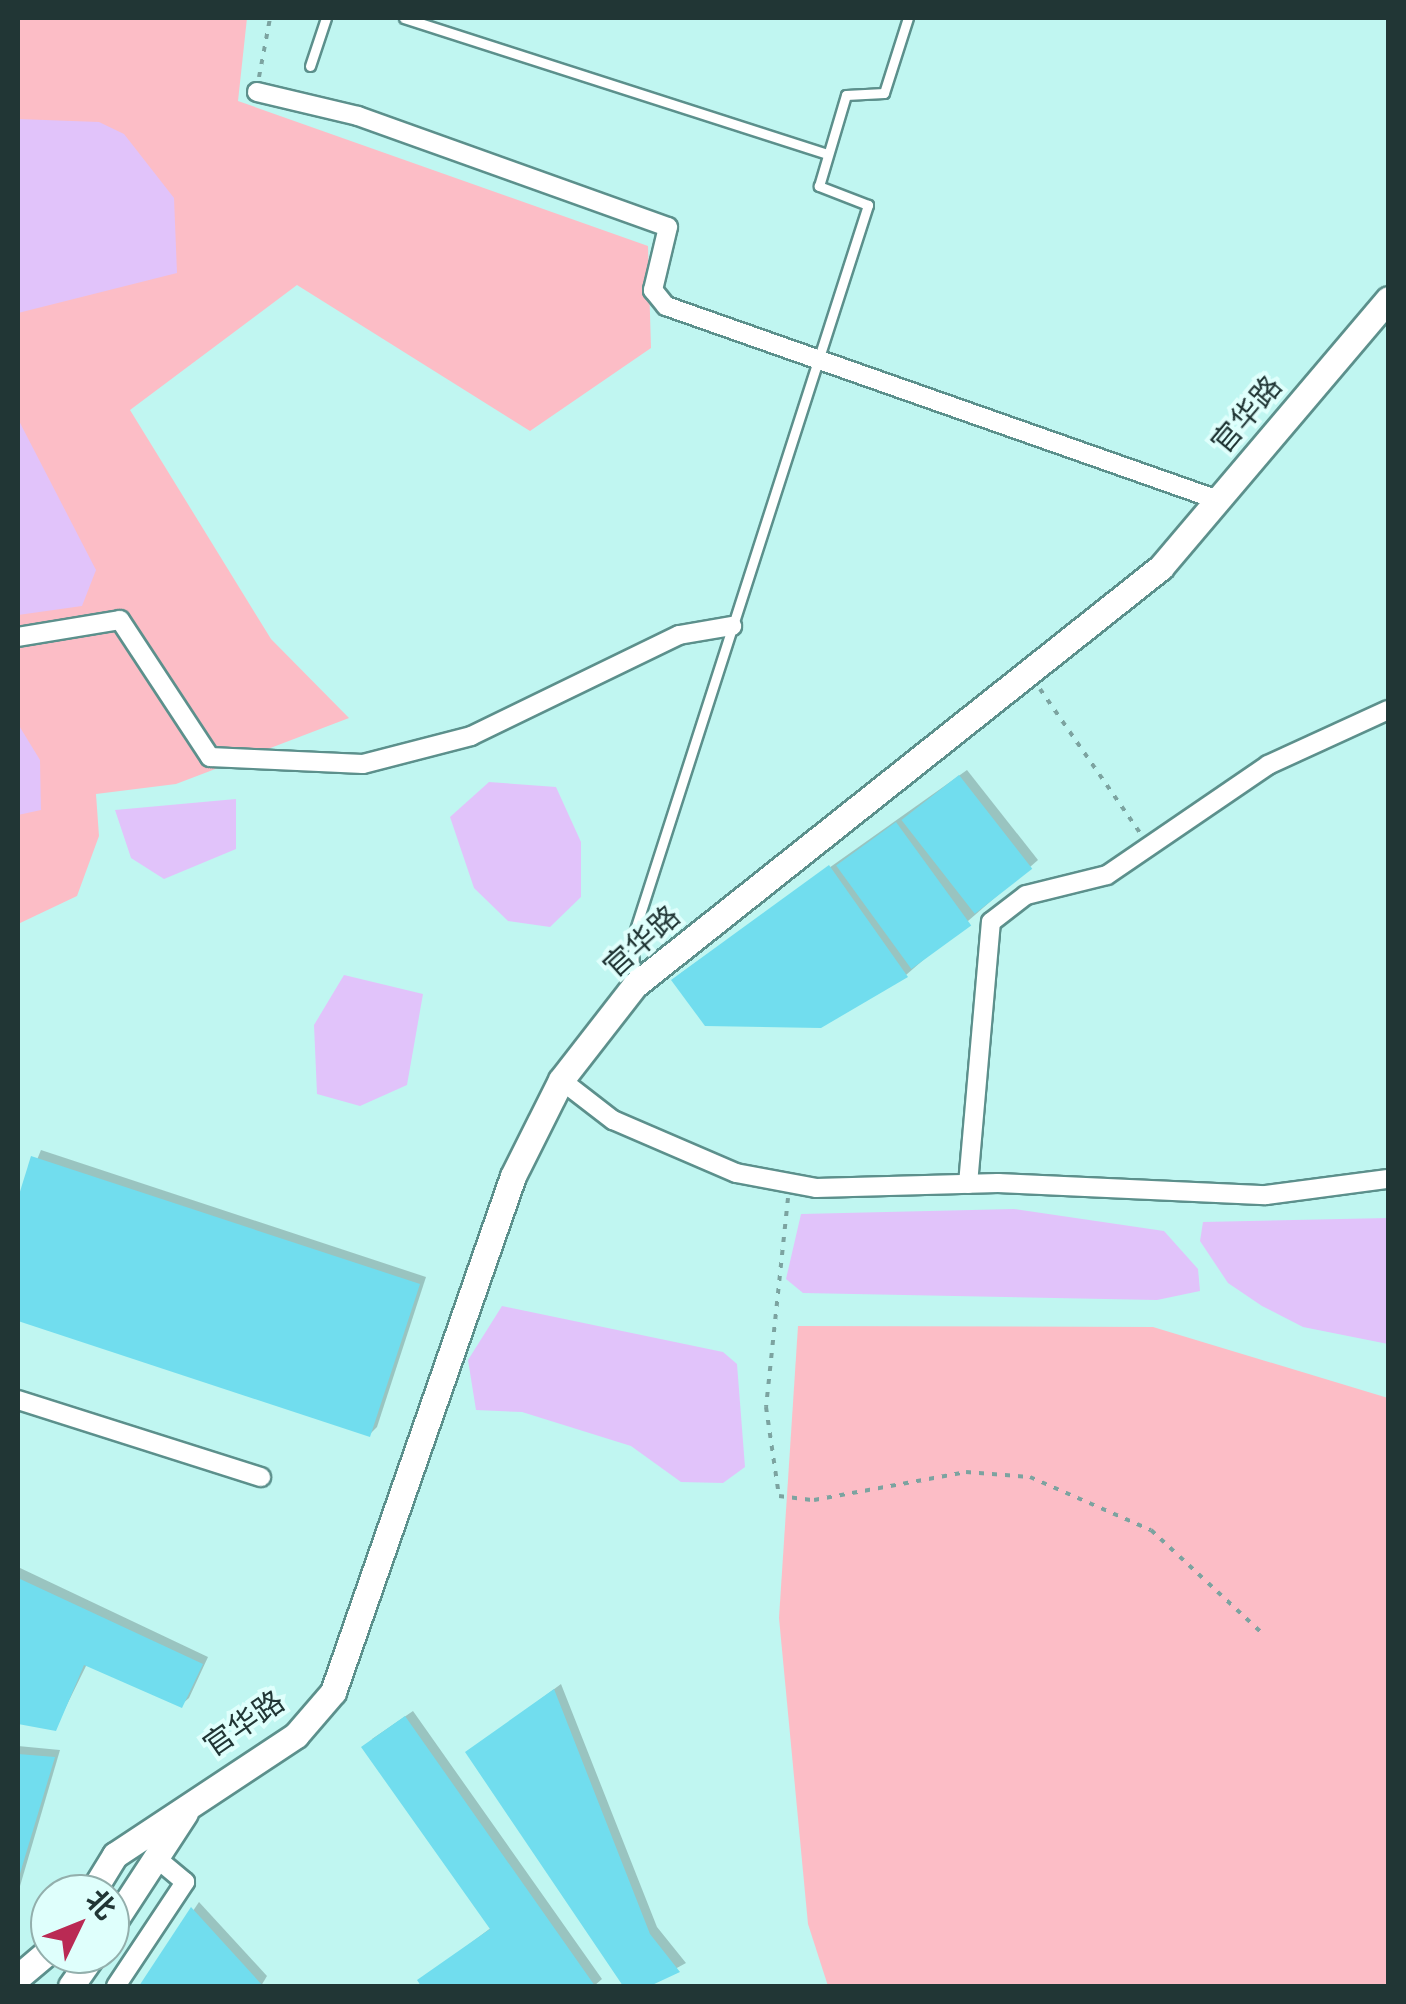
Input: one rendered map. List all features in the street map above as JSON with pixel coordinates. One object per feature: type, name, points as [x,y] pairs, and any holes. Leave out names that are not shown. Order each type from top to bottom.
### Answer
[{"type":"main road","name":"官华路","points":[[103,1874],[115,1855],[296,1734],[332,1692],[513,1176],[561,1080],[635,985],[1161,567],[1388,298]]},
{"type":"main road","name":"官华路","points":[[130,1898],[191,1805]]},
{"type":"street","points":[[256,92],[358,116],[668,227],[653,290],[666,306],[816,365],[1218,500]]},
{"type":"street","points":[[18,638],[120,620],[210,757],[364,764],[472,736],[679,635],[732,626]]},
{"type":"street","points":[[968,1184],[992,922],[1026,895],[1108,875],[1148,843],[1268,765],[1388,710]]},
{"type":"street","points":[[561,1080],[613,1120],[736,1173],[790,1183],[968,1184],[1266,1195],[1388,1179]]},
{"type":"street","points":[[18,1400],[261,1477]]},
{"type":"street","points":[[116,1986],[186,1882],[156,1858]]},
{"type":"lane","points":[[310,66],[326,18]]},
{"type":"lane","points":[[404,18],[828,154]]},
{"type":"lane","points":[[635,985],[633,936],[868,205],[819,186],[828,154],[846,96],[884,92],[908,18]]},
{"type":"path","points":[[256,92],[270,18]]},
{"type":"path","points":[[1028,672],[1148,843]]},
{"type":"path","points":[[790,1183],[768,1331],[766,1408],[780,1496],[814,1500],[966,1472],[1030,1477],[1151,1530],[1264,1635]]},
{"type":"shaded area","points":[[18,18],[247,18],[238,101],[648,246],[651,348],[530,431],[297,285],[130,410],[271,639],[349,718],[176,784],[96,794],[99,836],[77,896],[18,924]]},
{"type":"shaded area","points":[[18,119],[99,122],[124,134],[174,198],[177,273],[18,313]]},
{"type":"shaded area","points":[[18,419],[96,570],[82,606],[18,615]]},
{"type":"shaded area","points":[[18,724],[40,760],[41,810],[18,815]]},
{"type":"shaded area","points":[[489,782],[556,787],[581,842],[581,897],[550,927],[508,921],[474,888],[450,817]]},
{"type":"shaded area","points":[[236,799],[236,849],[164,879],[131,858],[115,810]]},
{"type":"shaded area","points":[[344,975],[423,994],[407,1085],[360,1106],[317,1094],[314,1025]]},
{"type":"shaded area","points":[[1014,1209],[1164,1231],[1198,1269],[1200,1291],[1157,1300],[803,1293],[786,1279],[801,1214]]},
{"type":"shaded area","points":[[1388,1218],[1388,1344],[1303,1327],[1262,1306],[1228,1283],[1200,1241],[1203,1222]]},
{"type":"shaded area","points":[[502,1306],[723,1352],[737,1364],[745,1467],[723,1483],[681,1482],[631,1446],[522,1412],[476,1410],[468,1360]]},
{"type":"shaded area","points":[[798,1326],[1153,1327],[1388,1398],[1388,1986],[828,1986],[808,1924],[779,1618]]},
{"type":"building","points":[[959,775],[1032,869],[975,914],[901,820]]},
{"type":"building","points":[[896,822],[971,926],[911,969],[836,865]]},
{"type":"building","points":[[829,865],[908,977],[821,1028],[705,1026],[671,980]]},
{"type":"building","points":[[31,1156],[420,1284],[370,1437],[18,1321],[18,1198]]},
{"type":"building","points":[[18,1578],[203,1664],[182,1708],[84,1665],[56,1731],[18,1724]]},
{"type":"building","points":[[554,1689],[650,1934],[680,1972],[650,1986],[623,1986],[465,1752]]},
{"type":"building","points":[[405,1716],[595,1986],[421,1986],[417,1980],[490,1929],[361,1747]]},
{"type":"building","points":[[18,1754],[55,1757],[18,1880]]},
{"type":"building","points":[[191,1907],[263,1986],[139,1986]]}]
